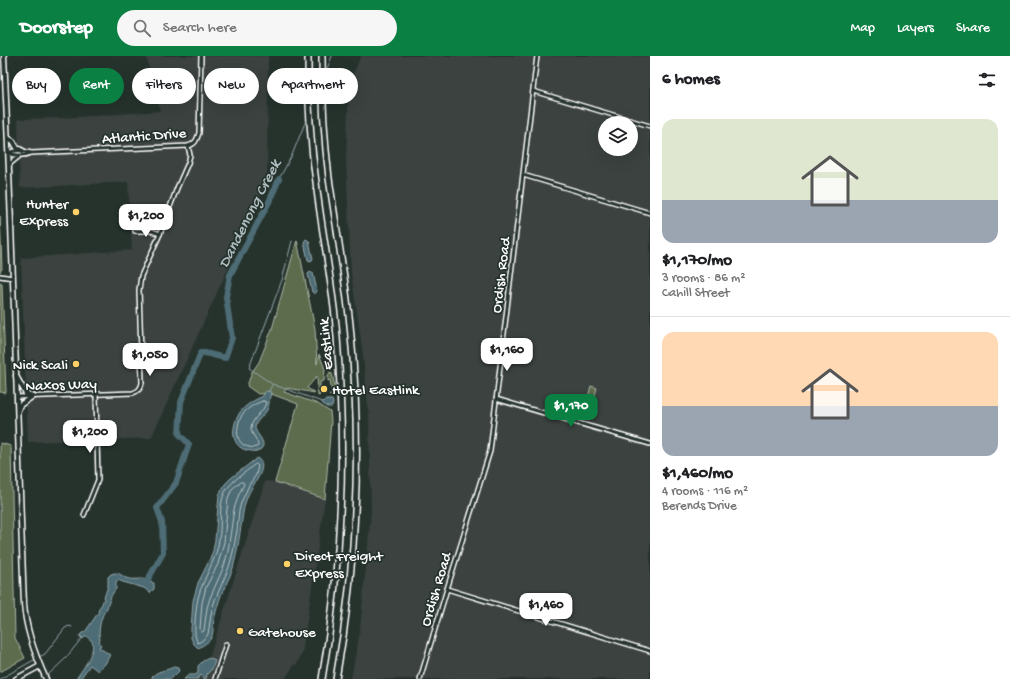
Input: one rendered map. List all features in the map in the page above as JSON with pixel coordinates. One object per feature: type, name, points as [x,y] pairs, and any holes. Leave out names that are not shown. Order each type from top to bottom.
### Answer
[{"type":"highway","name":"EastLink","points":[[308,56],[311,134],[316,181],[333,294],[340,377],[342,435],[340,536],[331,625],[322,679]]},
{"type":"highway","name":"EastLink","points":[[322,56],[322,91],[327,156],[350,326],[354,374],[356,440],[355,510],[351,566],[345,625],[336,679]]},
{"type":"main road","points":[[4,56],[24,611],[30,639],[46,679]]},
{"type":"main road","points":[[8,138],[13,141],[21,153]]},
{"type":"main road","points":[[16,376],[26,394],[34,396]]},
{"type":"main road","points":[[17,411],[20,405],[34,396]]},
{"type":"main road","points":[[16,679],[40,666]]},
{"type":"street","name":"Atlantic Drive","points":[[8,153],[12,151],[21,153],[188,146],[195,142],[199,133],[201,56]]},
{"type":"street","name":"Ordish Road","points":[[420,679],[490,451],[537,56]]},
{"type":"street","points":[[533,91],[650,126]]},
{"type":"street","name":"Naxos Way","points":[[17,397],[133,393],[138,391],[141,387],[139,290],[142,276],[160,234],[175,193],[190,160],[188,146]]},
{"type":"street","points":[[9,166],[12,162],[18,159],[21,153]]},
{"type":"street","points":[[523,175],[650,213]]},
{"type":"street","points":[[135,231],[152,230],[160,234]]},
{"type":"street","points":[[0,276],[13,278]]},
{"type":"street","points":[[84,515],[98,480],[96,394]]},
{"type":"street","points":[[496,399],[650,444]]},
{"type":"street","points":[[447,589],[650,650]]},
{"type":"street","points":[[215,679],[226,644]]},
{"type":"shaded area","points":[[146,56],[268,56],[267,183],[151,438],[28,442],[21,258],[132,250],[128,182],[20,188],[18,119],[62,118],[160,111],[158,104],[196,104],[196,68],[149,68]]},
{"type":"shaded area","points":[[361,56],[650,56],[650,679],[351,679],[360,631],[371,511],[369,415],[362,347],[351,272],[346,159],[348,104],[358,104],[358,68],[356,68]]},
{"type":"shaded area","points":[[265,481],[275,482],[325,499],[302,654],[297,664],[294,665],[285,679],[196,679],[208,662]]},
{"type":"green space","points":[[0,216],[2,269],[0,272]]},
{"type":"green space","points":[[297,240],[315,329],[317,364],[319,354],[325,369],[324,381],[320,382],[320,395],[318,396],[317,376],[307,388],[315,393],[287,388],[284,392],[318,404],[330,412],[331,421],[325,499],[275,482],[298,404],[269,393],[258,394],[247,386],[252,372],[259,362],[272,329]]},
{"type":"green space","points":[[0,282],[2,283],[6,393],[0,392]]},
{"type":"green space","points":[[330,372],[332,374],[336,395],[334,393],[329,395],[332,393],[330,380],[328,381]]},
{"type":"green space","points":[[591,386],[597,388],[592,406],[586,404]]},
{"type":"green space","points":[[0,443],[11,446],[15,638],[25,658],[0,672]]},
{"type":"water","points":[[306,239],[309,241],[313,259],[311,261],[308,260],[304,242]]},
{"type":"water","points":[[310,272],[313,273],[317,291],[315,294],[312,292],[308,274]]},
{"type":"water","points":[[266,391],[271,392],[268,408],[255,427],[263,446],[261,449],[256,451],[245,450],[236,443],[234,438],[234,426],[236,420],[244,407],[263,396]]},
{"type":"water","points":[[332,400],[332,407],[327,407],[323,404],[322,402]]},
{"type":"water","points":[[257,458],[261,461],[261,470],[245,503],[238,548],[233,568],[219,600],[214,618],[212,636],[207,642],[198,648],[191,638],[193,601],[198,583],[213,551],[219,495],[225,484],[231,478]]},
{"type":"water","points":[[115,573],[128,579],[144,579],[154,583],[154,589],[150,593],[144,588],[118,580],[116,582],[116,589],[111,596],[107,608],[102,616],[99,631],[99,643],[101,645],[99,648],[110,655],[105,664],[98,671],[90,665],[80,679],[76,679],[88,661],[93,645],[92,641],[86,636],[83,639],[80,635],[85,632],[98,613],[108,586],[108,577]]},
{"type":"water","points":[[209,658],[212,658],[215,661],[212,669],[207,674],[206,679],[203,679],[201,675],[198,679],[184,679],[189,675],[195,675],[198,673],[198,666]]},
{"type":"water","points":[[174,667],[178,668],[179,671],[171,679],[151,679],[158,672]]},
{"type":"waterway","name":"Dandenong Creek","points":[[327,68],[332,56]]},
{"type":"waterway","name":"Dandenong Creek","points":[[279,179],[292,155],[307,118]]},
{"type":"waterway","name":"Dandenong Creek","points":[[141,582],[146,583],[163,553],[162,522],[157,508],[176,483],[189,444],[179,434],[181,402],[201,352],[225,358],[232,338],[226,297],[230,275],[269,202],[279,179]]},
{"type":"waterway","points":[[292,241],[282,280],[249,368],[272,384],[322,402]]},
{"type":"waterway","points":[[269,391],[272,385]]},
{"type":"waterway","points":[[39,657],[45,654],[65,628],[69,626],[72,627]]},
{"type":"waterway","points":[[47,676],[65,659],[82,638]]},
{"type":"waterway","points":[[0,679],[34,660]]},
{"type":"place","name":"Hunter Express","points":[[76,212]]},
{"type":"place","name":"Nick Scali","points":[[76,364]]},
{"type":"place","name":"Hotel Eastlink","points":[[324,389]]},
{"type":"place","name":"Direct Freight Express","points":[[287,564]]},
{"type":"place","name":"Gatehouse","points":[[240,631]]}]
